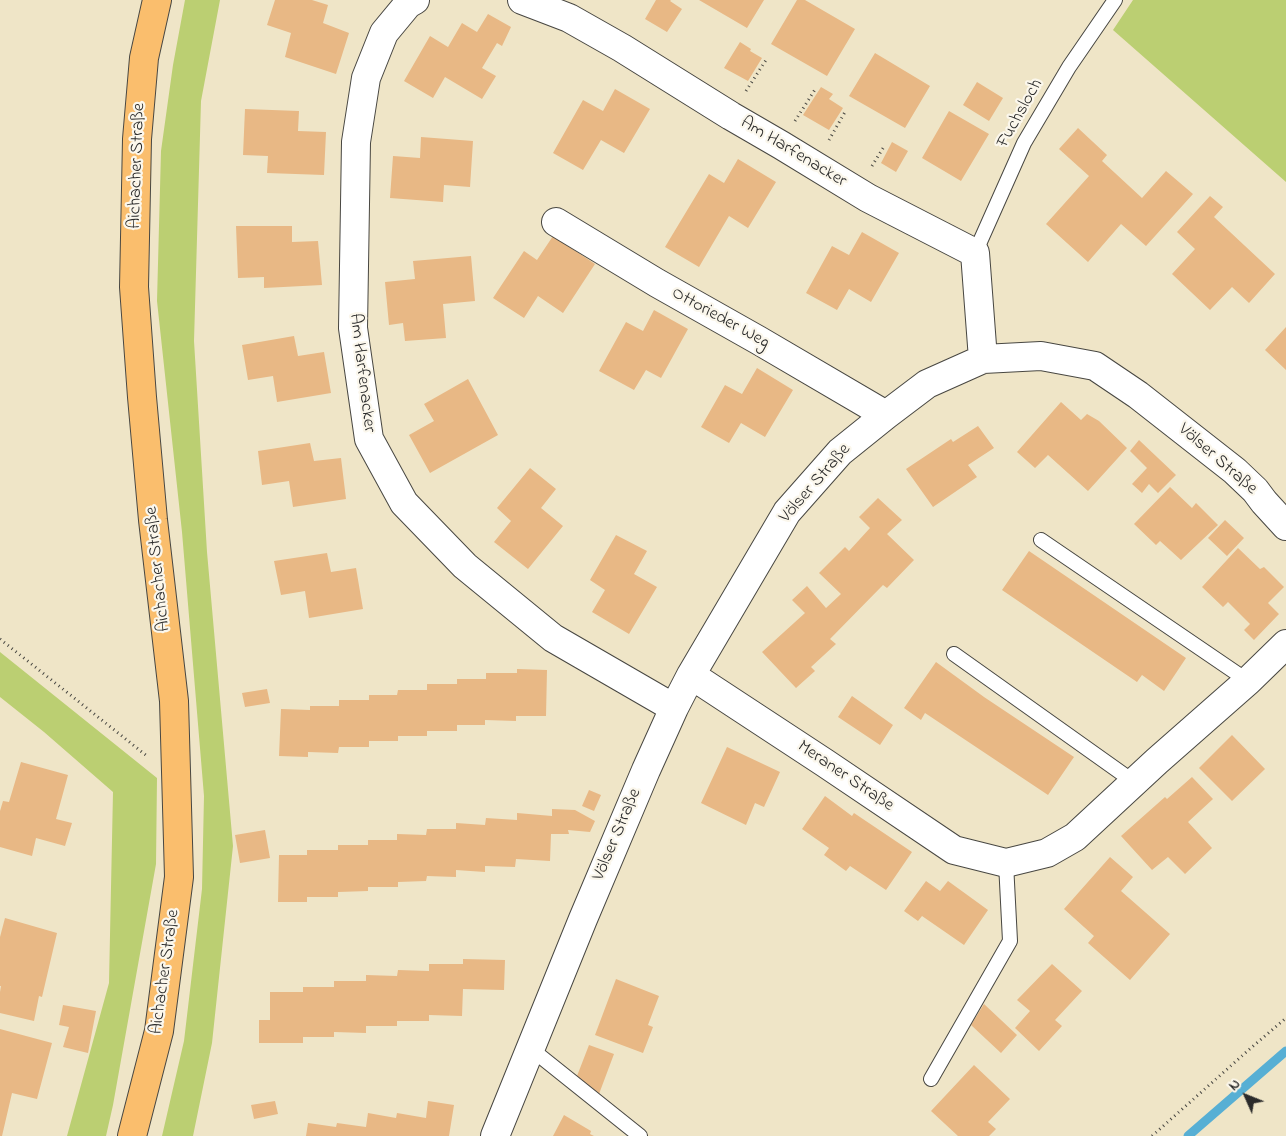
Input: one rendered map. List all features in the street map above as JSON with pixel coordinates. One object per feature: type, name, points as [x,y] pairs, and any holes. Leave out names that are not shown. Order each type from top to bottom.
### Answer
[{"type":"main road","name":"Aichacher Straße","points":[[132,1136],[159,1031],[179,877],[174,701],[153,520],[134,287],[137,140],[144,58],[157,0]]},
{"type":"street","name":"Am Harfenacker","points":[[416,0],[408,4],[384,33],[366,78],[356,142],[352,328],[369,439],[404,503],[465,566],[553,638],[674,708]]},
{"type":"street","name":"Am Harfenacker","points":[[522,0],[569,18],[630,52],[731,116],[868,198],[974,253]]},
{"type":"street","name":"Ottorieder Weg","points":[[556,222],[657,284],[758,340],[886,415]]},
{"type":"street","points":[[974,253],[983,359]]},
{"type":"street","name":"Völser Straße","points":[[495,1136],[582,919],[674,708],[691,675],[787,512],[840,452],[886,415],[927,384],[983,359],[1041,356],[1095,366],[1138,395],[1235,471],[1255,490],[1286,526]]},
{"type":"street","name":"Meraner Straße","points":[[691,675],[834,768],[954,850],[1006,863],[1047,853],[1075,837],[1248,681],[1286,644]]},
{"type":"lane","name":"Fuchsloch","points":[[974,253],[1028,136],[1069,67],[1115,0]]},
{"type":"lane","points":[[1041,540],[1248,681]]},
{"type":"lane","points":[[954,654],[1134,782]]},
{"type":"lane","points":[[932,1079],[1010,941],[1006,863]]},
{"type":"lane","points":[[530,1048],[640,1136]]},
{"type":"path","points":[[731,116],[766,60]]},
{"type":"path","points":[[781,145],[816,88]]},
{"type":"path","points":[[0,639],[176,780]]},
{"type":"path","points":[[1152,1136],[1286,1018]]},
{"type":"green space","points":[[185,0],[220,0],[201,101],[194,341],[207,552],[233,846],[212,1043],[193,1136],[162,1136],[184,1041],[202,889],[204,796],[182,532],[157,301],[161,151],[173,65]]},
{"type":"green space","points":[[1133,0],[1286,0],[1286,182],[1113,30]]},
{"type":"green space","points":[[0,652],[157,778],[156,864],[106,1136],[67,1136],[109,983],[113,792],[44,732],[0,697]]},
{"type":"building","points":[[275,0],[312,0],[328,5],[323,23],[349,33],[336,74],[285,57],[291,33],[267,25]]},
{"type":"building","points":[[656,0],[671,0],[682,9],[667,32],[645,19]]},
{"type":"building","points":[[699,0],[764,0],[747,28]]},
{"type":"building","points":[[797,0],[805,0],[855,29],[827,76],[771,44]]},
{"type":"building","points":[[488,14],[511,27],[502,46],[497,43],[482,68],[496,76],[482,99],[445,77],[433,98],[404,81],[430,36],[448,47],[462,23],[477,32]]},
{"type":"building","points":[[740,42],[762,58],[748,81],[724,68]]},
{"type":"building","points":[[875,53],[930,86],[905,128],[849,96]]},
{"type":"building","points":[[977,82],[1003,98],[989,121],[963,105]]},
{"type":"building","points":[[821,87],[833,94],[829,99],[843,108],[829,130],[803,115]]},
{"type":"building","points":[[615,89],[650,109],[624,153],[601,140],[583,170],[553,153],[583,100],[603,111]]},
{"type":"building","points":[[245,109],[299,111],[298,131],[326,132],[324,175],[267,173],[268,156],[243,155]]},
{"type":"building","points":[[949,111],[989,134],[961,181],[922,158]]},
{"type":"building","points":[[1078,128],[1107,155],[1102,161],[1142,198],[1166,171],[1193,194],[1146,246],[1121,224],[1088,262],[1046,224],[1089,176],[1059,149]]},
{"type":"building","points":[[421,137],[473,141],[470,187],[444,185],[443,202],[390,198],[393,156],[420,158]]},
{"type":"building","points":[[892,142],[908,151],[896,172],[881,163]]},
{"type":"building","points":[[738,159],[776,182],[748,228],[729,216],[699,267],[665,247],[709,174],[724,183]]},
{"type":"building","points":[[1210,196],[1223,207],[1214,217],[1275,274],[1249,303],[1232,287],[1210,310],[1172,274],[1195,249],[1177,232]]},
{"type":"building","points":[[236,226],[292,226],[292,242],[318,241],[322,285],[264,288],[264,277],[238,278]]},
{"type":"building","points":[[862,232],[899,253],[871,302],[849,289],[837,310],[806,293],[832,246],[849,255]]},
{"type":"building","points":[[553,236],[595,264],[563,313],[538,296],[524,318],[493,298],[524,251],[537,260]]},
{"type":"building","points":[[471,256],[475,301],[443,304],[446,338],[405,341],[403,323],[389,325],[385,282],[415,279],[413,261]]},
{"type":"building","points":[[654,310],[688,329],[661,378],[646,370],[634,390],[599,371],[626,322],[643,331]]},
{"type":"building","points":[[1286,327],[1286,370],[1265,350]]},
{"type":"building","points":[[294,336],[298,356],[324,352],[331,393],[277,402],[273,376],[248,380],[242,345]]},
{"type":"building","points":[[757,368],[793,390],[765,437],[741,423],[729,443],[701,427],[725,385],[742,394]]},
{"type":"building","points":[[468,379],[498,435],[430,473],[409,435],[434,421],[424,404]]},
{"type":"building","points":[[1061,402],[1081,420],[1087,414],[1099,421],[1127,448],[1088,491],[1048,455],[1035,468],[1017,452]]},
{"type":"building","points":[[978,426],[994,448],[968,465],[977,477],[933,507],[906,469],[951,439],[953,442]]},
{"type":"building","points":[[1139,440],[1176,475],[1158,493],[1149,484],[1142,493],[1132,484],[1147,468],[1130,451]]},
{"type":"building","points":[[310,443],[314,461],[341,458],[346,499],[293,507],[289,481],[262,485],[258,451]]},
{"type":"building","points":[[530,468],[556,489],[541,508],[563,526],[528,569],[494,542],[511,521],[497,508]]},
{"type":"building","points":[[1170,487],[1192,508],[1196,503],[1218,525],[1181,560],[1160,541],[1156,545],[1134,524]]},
{"type":"building","points":[[878,498],[902,520],[887,534],[914,560],[887,588],[883,585],[830,639],[836,644],[811,667],[815,671],[796,688],[762,652],[805,613],[792,600],[807,586],[826,608],[841,594],[819,573],[845,547],[849,551],[870,528],[859,517]]},
{"type":"building","points":[[1225,520],[1244,538],[1227,556],[1208,538]]},
{"type":"building","points":[[616,535],[647,551],[634,574],[657,587],[629,634],[592,612],[605,590],[590,580]]},
{"type":"building","points":[[1238,548],[1260,569],[1264,567],[1284,587],[1268,603],[1279,614],[1254,640],[1244,630],[1250,624],[1228,602],[1223,607],[1202,587]]},
{"type":"building","points":[[1029,551],[1186,658],[1164,691],[1142,675],[1137,682],[1002,590]]},
{"type":"building","points":[[327,553],[331,572],[356,568],[363,609],[309,618],[305,591],[281,595],[274,561]]},
{"type":"building","points":[[936,662],[984,697],[1074,757],[1048,795],[925,713],[921,720],[904,708]]},
{"type":"building","points":[[517,669],[547,670],[546,716],[516,716],[516,721],[485,720],[485,725],[457,725],[457,731],[427,731],[427,736],[398,736],[398,741],[369,741],[369,747],[339,747],[338,753],[308,752],[308,757],[279,756],[281,709],[310,710],[310,706],[339,706],[339,700],[369,700],[369,695],[397,695],[398,690],[427,690],[427,684],[457,684],[457,679],[486,679],[486,673],[517,673]]},
{"type":"building","points":[[267,689],[270,703],[245,707],[242,693]]},
{"type":"building","points":[[852,696],[893,725],[880,745],[838,717]]},
{"type":"building","points":[[1232,735],[1265,769],[1232,801],[1199,768]]},
{"type":"building","points":[[727,747],[780,772],[764,807],[755,803],[746,825],[701,803]]},
{"type":"building","points":[[21,762],[68,775],[56,819],[72,823],[65,846],[36,838],[32,856],[0,847],[0,811],[3,801],[9,802]]},
{"type":"building","points":[[1192,777],[1213,799],[1188,822],[1212,848],[1185,874],[1168,857],[1152,870],[1121,836],[1165,797],[1167,799]]},
{"type":"building","points":[[589,790],[601,795],[594,811],[582,806]]},
{"type":"building","points":[[825,796],[852,816],[854,813],[912,852],[886,890],[850,866],[846,871],[824,855],[829,848],[802,829]]},
{"type":"building","points":[[552,809],[575,810],[595,821],[590,832],[568,830],[569,834],[551,834],[550,861],[516,859],[515,867],[485,866],[485,872],[456,870],[456,877],[427,876],[426,881],[398,882],[398,887],[368,887],[368,891],[338,892],[338,897],[307,897],[307,902],[278,902],[279,855],[307,855],[307,850],[338,850],[338,845],[368,845],[368,840],[397,840],[397,834],[426,835],[427,829],[456,829],[456,823],[485,825],[486,818],[517,820],[517,813],[552,816]]},
{"type":"building","points":[[265,830],[270,858],[240,863],[235,835]]},
{"type":"building","points":[[1110,857],[1133,877],[1121,891],[1170,934],[1130,980],[1088,943],[1094,936],[1064,909]]},
{"type":"building","points":[[926,881],[940,891],[948,881],[988,910],[964,945],[922,916],[918,921],[904,911]]},
{"type":"building","points":[[5,918],[57,933],[42,997],[39,996],[34,1021],[0,1013],[0,937]]},
{"type":"building","points":[[463,959],[505,960],[504,990],[463,989],[462,1016],[429,1015],[429,1021],[397,1021],[397,1026],[366,1026],[366,1033],[334,1032],[334,1037],[303,1037],[303,1043],[259,1043],[259,1020],[270,1020],[270,992],[303,992],[303,987],[334,987],[334,981],[366,981],[366,975],[397,976],[398,970],[429,971],[429,964],[463,964]]},
{"type":"building","points":[[1052,964],[1082,991],[1055,1020],[1062,1026],[1039,1051],[1015,1028],[1030,1011],[1017,1000]]},
{"type":"building","points":[[616,979],[659,996],[648,1025],[653,1027],[643,1053],[595,1035]]},
{"type":"building","points":[[984,1004],[1017,1035],[1001,1053],[971,1025]]},
{"type":"building","points":[[63,1005],[96,1011],[88,1053],[63,1047],[69,1027],[59,1025]]},
{"type":"building","points":[[0,1029],[52,1043],[37,1099],[12,1093],[2,1136],[0,1136]]},
{"type":"building","points":[[589,1045],[614,1054],[599,1094],[577,1076]]},
{"type":"building","points":[[974,1065],[1010,1099],[988,1122],[996,1129],[989,1136],[958,1136],[931,1111]]},
{"type":"building","points":[[275,1101],[278,1114],[254,1119],[251,1105]]},
{"type":"building","points":[[428,1101],[454,1105],[449,1136],[306,1136],[308,1123],[336,1127],[337,1123],[366,1127],[368,1113],[396,1118],[397,1113],[426,1118]]},
{"type":"building","points":[[564,1115],[591,1131],[590,1134],[594,1136],[553,1136]]},
{"type":"waterway","points":[[1188,1136],[1286,1051]]}]
